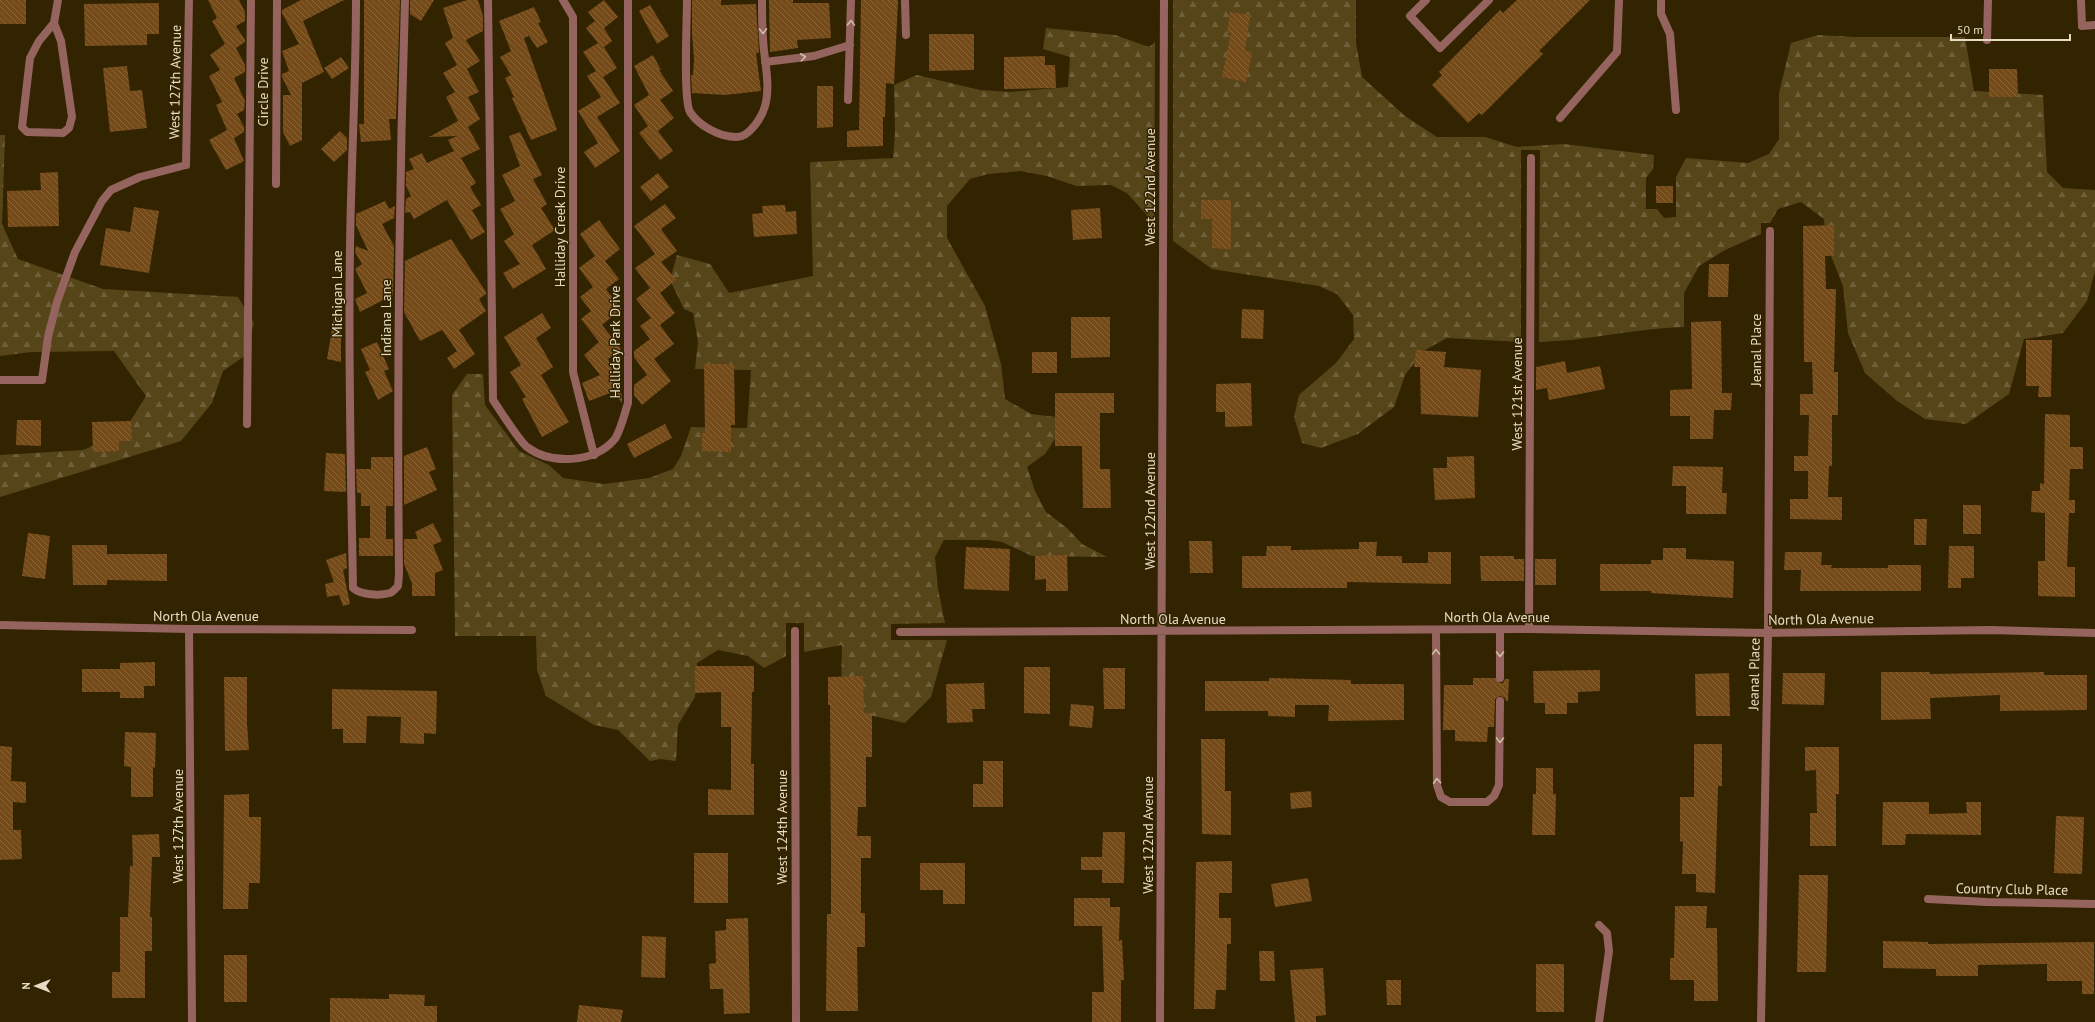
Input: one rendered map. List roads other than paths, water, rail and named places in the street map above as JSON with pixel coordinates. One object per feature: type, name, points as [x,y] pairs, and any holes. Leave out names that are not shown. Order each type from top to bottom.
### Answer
[{"type":"street","points":[[54,23],[61,41],[72,117],[69,128],[63,133],[27,132],[22,127],[30,58],[39,41],[54,23],[58,0]]},
{"type":"street","name":"West 127th Avenue","points":[[0,380],[42,380],[48,337],[57,302],[75,252],[102,201],[111,190],[140,177],[186,166],[189,0]]},
{"type":"street","points":[[248,424],[251,0]]},
{"type":"street","name":"Circle Drive","points":[[276,184],[277,0]]},
{"type":"street","name":"Michigan Lane","points":[[353,588],[350,419],[350,248],[356,76],[356,0]]},
{"type":"street","name":"Indiana Lane","points":[[353,588],[357,592],[368,594],[390,592],[398,586],[400,166],[405,0]]},
{"type":"street","name":"Halliday Park Drive","points":[[488,0],[493,400],[527,447],[551,458],[576,460],[594,455],[614,440],[628,403],[628,0]]},
{"type":"street","name":"Halliday Creek Drive","points":[[563,0],[573,17],[573,372],[594,455]]},
{"type":"street","points":[[687,0],[686,75],[689,111],[699,123],[725,137],[739,137],[757,125],[765,107],[767,95],[762,0]]},
{"type":"street","points":[[848,100],[851,0]]},
{"type":"street","points":[[905,0],[906,35]]},
{"type":"street","name":"West 122nd Avenue","points":[[1160,1022],[1164,0]]},
{"type":"street","points":[[1426,0],[1410,16],[1440,48],[1489,0]]},
{"type":"street","points":[[1560,118],[1617,52],[1619,0]]},
{"type":"street","points":[[1661,0],[1661,14],[1670,34],[1676,110]]},
{"type":"street","points":[[1987,40],[1988,0]]},
{"type":"street","points":[[2081,0],[2082,26],[2095,25]]},
{"type":"street","points":[[765,62],[814,56],[850,45]]},
{"type":"street","name":"West 121st Avenue","points":[[1529,630],[1530,158]]},
{"type":"street","name":"Jeanal Place","points":[[1761,1022],[1768,633],[1770,231]]},
{"type":"street","name":"North Ola Avenue","points":[[0,625],[189,629],[412,630]]},
{"type":"street","name":"West 127th Avenue","points":[[189,629],[192,1022]]},
{"type":"street","points":[[1436,630],[1437,785],[1441,797],[1450,802],[1487,802],[1494,796],[1499,785],[1500,701]]},
{"type":"street","points":[[1500,630],[1500,678]]},
{"type":"street","name":"North Ola Avenue","points":[[900,632],[1529,630],[1768,633],[1991,630],[2095,633]]},
{"type":"street","name":"West 124th Avenue","points":[[795,631],[796,1022]]},
{"type":"street","name":"Country Club Place","points":[[1928,899],[1987,902],[2095,904]]},
{"type":"street","points":[[1599,925],[1607,933],[1609,951],[1599,1022]]}]
